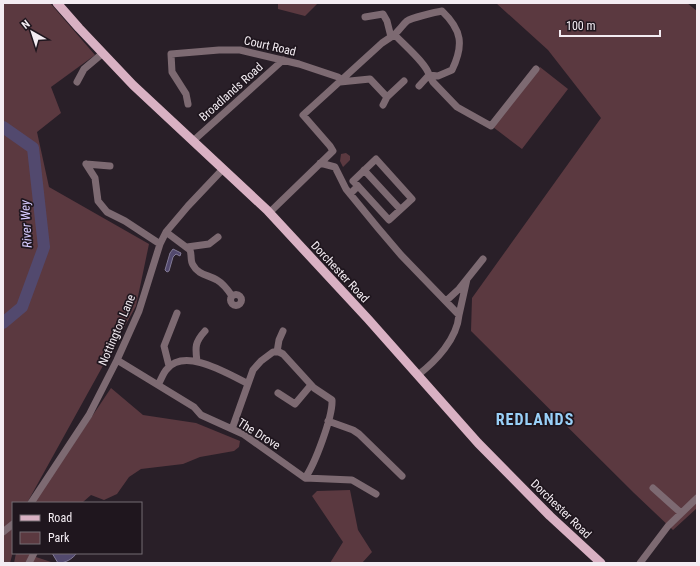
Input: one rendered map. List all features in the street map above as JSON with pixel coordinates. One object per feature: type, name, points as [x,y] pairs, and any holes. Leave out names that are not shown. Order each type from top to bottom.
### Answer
[{"type":"main road","name":"Dorchester Road","points":[[57,3],[133,85],[223,168],[269,213],[418,375],[478,443],[514,480],[601,563]]},
{"type":"street","points":[[269,213],[333,151],[303,115],[382,43],[395,34],[408,20],[442,11],[451,20],[459,32],[460,47],[452,70],[438,76],[429,75]]},
{"type":"street","points":[[365,17],[383,14],[395,34],[424,66],[433,82],[457,107],[492,126],[536,69]]},
{"type":"street","name":"Court Road","points":[[188,104],[186,94],[172,72],[171,54],[219,50],[240,50],[299,64],[340,80]]},
{"type":"street","points":[[77,82],[84,69],[103,53]]},
{"type":"street","name":"Broadlands Road","points":[[194,141],[283,60]]},
{"type":"street","points":[[419,86],[429,75]]},
{"type":"street","points":[[340,80],[370,79],[387,97]]},
{"type":"street","points":[[383,105],[387,97],[404,81]]},
{"type":"street","points":[[376,159],[412,199],[389,220],[353,181],[364,170],[376,159]]},
{"type":"street","points":[[110,166],[86,164],[95,178],[98,201],[107,212],[125,221],[160,244]]},
{"type":"street","points":[[320,164],[335,167],[346,189],[401,255],[459,315]]},
{"type":"street","name":"Nottington Lane","points":[[32,502],[89,415],[117,360],[139,311],[160,244],[166,232],[223,168]]},
{"type":"street","points":[[364,170],[400,209]]},
{"type":"street","points":[[350,194],[358,186]]},
{"type":"street","points":[[166,232],[190,250],[192,262],[196,269],[222,283],[232,296]]},
{"type":"street","points":[[187,247],[209,244],[218,237]]},
{"type":"street","points":[[446,301],[459,289],[483,259]]},
{"type":"street","points":[[418,375],[446,347],[459,323],[459,315],[467,279]]},
{"type":"street","points":[[169,366],[164,346],[177,313]]},
{"type":"street","points":[[196,361],[195,349],[198,339],[206,331]]},
{"type":"street","points":[[277,352],[282,331]]},
{"type":"street","points":[[232,429],[247,383],[253,370],[261,361],[273,352],[283,354],[311,385],[332,400],[332,408],[328,421],[311,469],[305,478]]},
{"type":"street","name":"The Drove","points":[[117,360],[194,407],[201,415],[243,434],[305,478]]},
{"type":"street","points":[[158,385],[169,366],[175,362],[184,361],[204,363],[247,383]]},
{"type":"street","points":[[278,393],[295,404],[311,385]]},
{"type":"street","points":[[328,421],[353,430],[359,434],[402,476]]},
{"type":"street","points":[[305,478],[352,480],[376,494]]},
{"type":"street","points":[[653,488],[681,513]]},
{"type":"street","points":[[640,563],[668,526],[697,498]]},
{"type":"street","points":[[3,532],[12,525]]},
{"type":"street","points":[[29,563],[34,554]]},
{"type":"green space","points":[[3,3],[50,3],[95,55],[51,87],[61,113],[37,132],[49,187],[149,244],[136,306],[28,502],[12,502],[12,554],[10,563],[3,563]]},
{"type":"green space","points":[[278,3],[318,3],[305,16],[278,9]]},
{"type":"green space","points":[[496,3],[687,3],[697,11],[697,508],[673,530],[471,331],[472,298],[601,118],[548,50]]},
{"type":"green space","points":[[540,67],[568,89],[522,149],[493,127]]},
{"type":"green space","points":[[346,153],[350,156],[350,160],[343,167],[340,161],[341,154]]},
{"type":"green space","points":[[111,388],[143,415],[196,423],[240,441],[239,447],[234,451],[200,457],[183,464],[141,469],[129,477],[117,494],[104,500],[91,495],[83,502],[35,502]]},
{"type":"green space","points":[[350,490],[358,530],[372,552],[362,563],[330,563],[343,542],[312,496],[317,491]]},
{"type":"green space","points":[[16,554],[37,554],[36,557],[54,563],[14,563]]},
{"type":"shaded area","points":[[173,249],[181,253],[180,256],[176,254],[173,257],[169,271],[167,272],[165,270],[170,253]]},
{"type":"shaded area","points":[[53,554],[76,554],[69,560],[58,563]]},
{"type":"waterway","name":"River Wey","points":[[3,127],[33,148],[44,247],[22,307],[3,323]]},
{"type":"district","name":"REDLANDS","points":[[535,419]]}]
